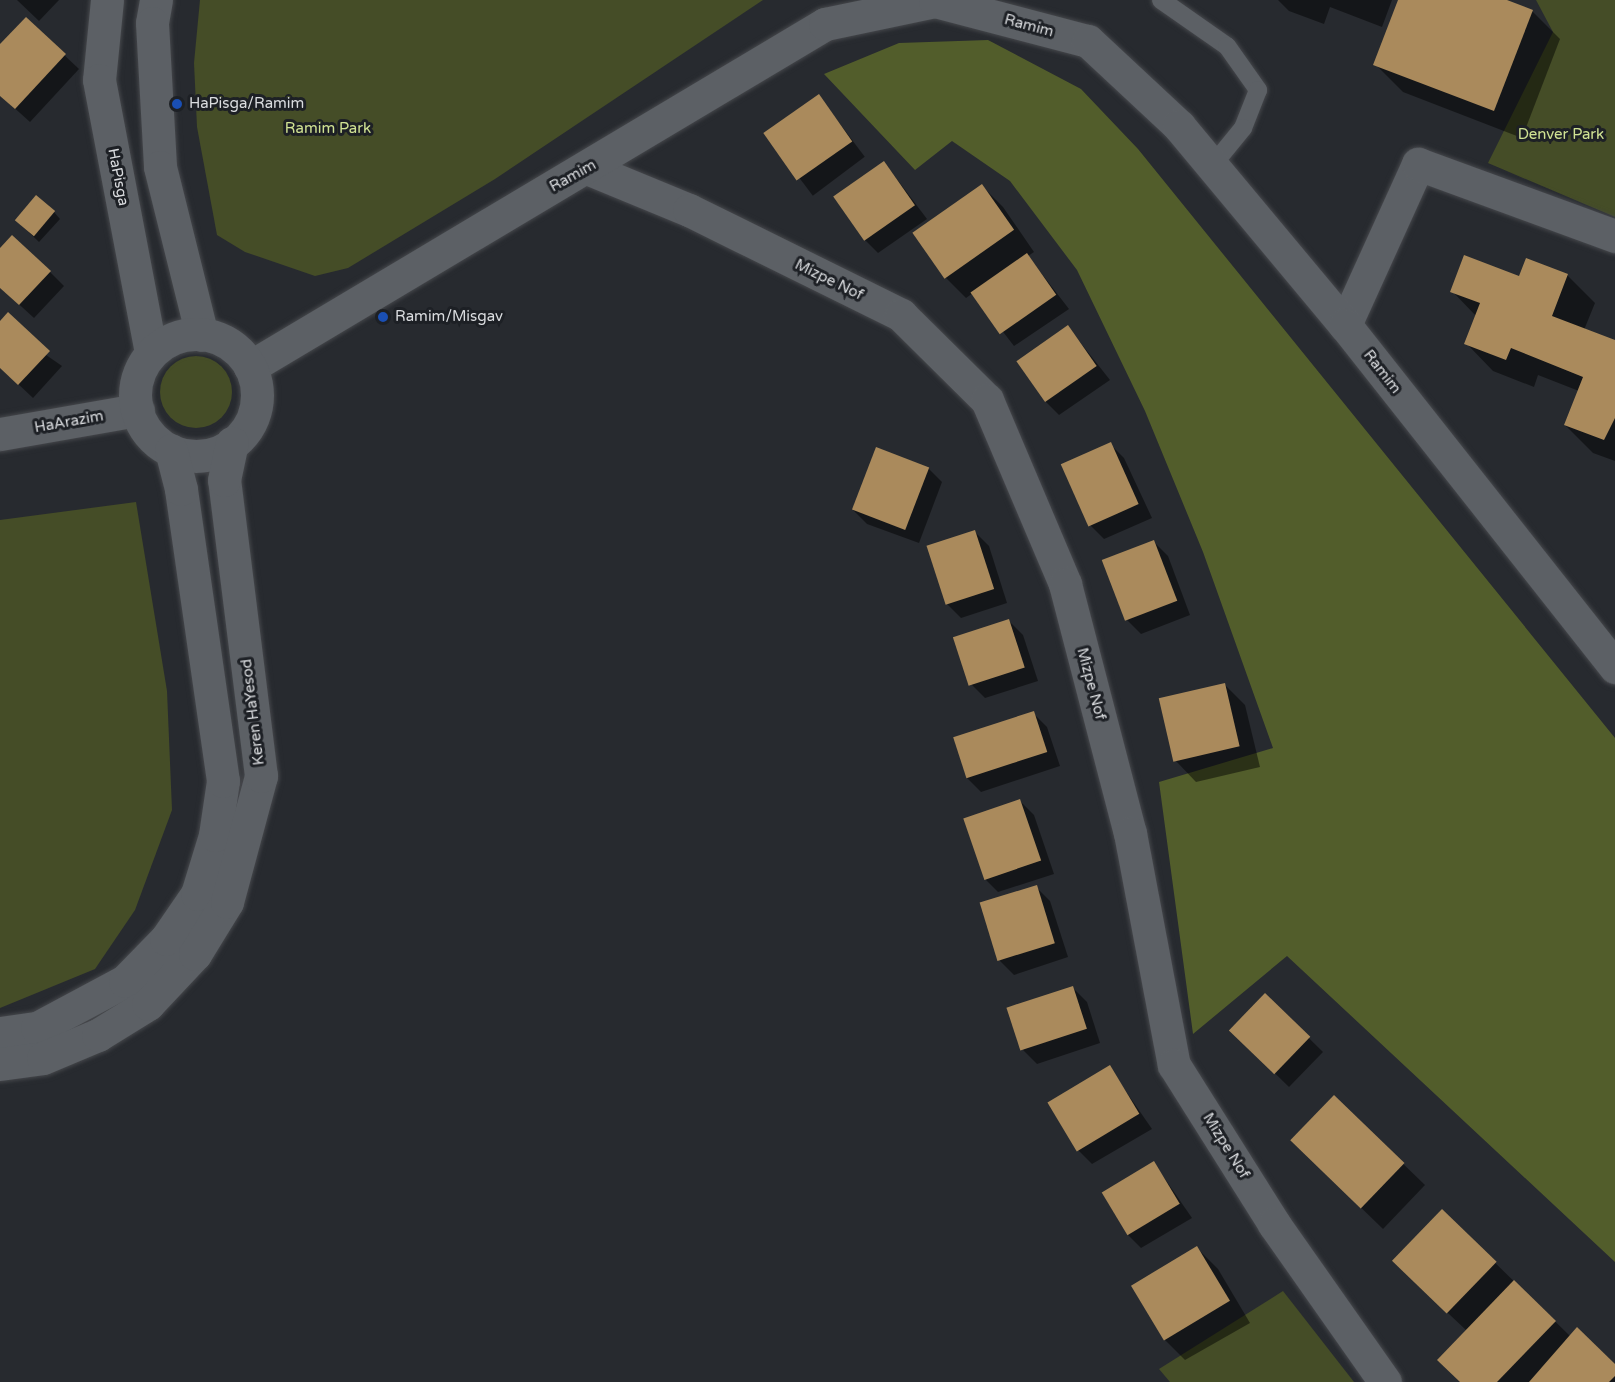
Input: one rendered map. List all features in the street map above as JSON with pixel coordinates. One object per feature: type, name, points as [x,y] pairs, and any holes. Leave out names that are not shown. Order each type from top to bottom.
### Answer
[{"type":"street","name":"HaPisga","points":[[107,0],[99,80],[152,353]]},
{"type":"street","points":[[156,0],[152,23],[160,167],[202,334]]},
{"type":"street","name":"Ramim","points":[[250,367],[825,24],[935,1],[1088,42],[1179,126],[1345,325],[1615,667]]},
{"type":"street","points":[[1345,325],[1419,164],[1615,236]]},
{"type":"street","name":"Mizpe Nof","points":[[587,168],[689,210],[901,315],[987,400],[1065,584],[1130,833],[1174,1065],[1274,1224],[1385,1382]]},
{"type":"street","points":[[202,334],[235,348],[250,367],[257,402],[251,421],[232,443],[204,455],[171,450],[150,434],[138,410],[137,377],[152,353],[178,336],[202,334]]},
{"type":"street","name":"HaArazim","points":[[0,434],[138,410]]},
{"type":"street","name":"Keren HaYesod","points":[[0,1064],[43,1058],[98,1035],[148,1004],[195,954],[227,902],[261,776],[224,480],[232,443]]},
{"type":"street","points":[[0,1034],[37,1028],[125,981],[166,939],[198,894],[215,835],[223,781],[181,489],[171,450]]},
{"type":"lane","points":[[1161,0],[1227,46],[1258,90],[1243,128],[1212,166]]},
{"type":"green space","name":"Ramim Park","points":[[200,0],[763,0],[495,179],[348,268],[315,276],[245,252],[217,235],[197,127],[194,63]]},
{"type":"green space","name":"Denver Park","points":[[1536,0],[1615,0],[1615,217],[1488,163],[1553,32]]},
{"type":"green space","points":[[988,40],[1081,89],[1138,149],[1615,738],[1615,1262],[1287,956],[1193,1034],[1159,782],[1273,748],[1203,552],[1145,411],[1077,270],[1010,181],[952,141],[915,170],[824,74],[899,43]]},
{"type":"green space","points":[[203,356],[222,366],[230,378],[232,392],[230,406],[222,418],[210,426],[189,428],[170,418],[162,406],[160,385],[170,366],[182,358]]},
{"type":"green space","points":[[136,502],[167,691],[172,810],[135,910],[95,969],[0,1008],[0,520]]},
{"type":"green space","points":[[1283,1291],[1354,1382],[1170,1382],[1159,1369]]},
{"type":"building","points":[[1398,0],[1507,0],[1533,10],[1494,111],[1373,65]]},
{"type":"building","points":[[26,17],[66,54],[15,109],[0,96],[0,44]]},
{"type":"building","points":[[819,94],[852,142],[797,181],[763,133]]},
{"type":"building","points":[[884,161],[915,205],[864,241],[833,197]]},
{"type":"building","points":[[982,184],[1014,230],[944,279],[912,233]]},
{"type":"building","points":[[36,195],[55,211],[34,236],[15,220]]},
{"type":"building","points":[[12,235],[51,271],[19,305],[0,288],[0,248]]},
{"type":"building","points":[[1027,253],[1056,295],[1000,334],[970,293]]},
{"type":"building","points":[[1464,255],[1519,276],[1526,258],[1568,274],[1552,316],[1615,340],[1615,418],[1604,440],[1564,425],[1583,377],[1511,348],[1506,360],[1464,344],[1480,303],[1450,292]]},
{"type":"building","points":[[8,312],[50,351],[18,385],[0,368],[0,321]]},
{"type":"building","points":[[1068,325],[1097,366],[1045,402],[1016,361]]},
{"type":"building","points":[[1111,442],[1139,504],[1088,526],[1061,464]]},
{"type":"building","points":[[876,447],[929,467],[905,530],[852,510]]},
{"type":"building","points":[[975,530],[994,589],[946,605],[926,546]]},
{"type":"building","points":[[1154,540],[1177,601],[1125,621],[1102,560]]},
{"type":"building","points":[[1009,619],[1025,668],[969,686],[953,637]]},
{"type":"building","points":[[1225,683],[1240,746],[1173,762],[1159,698]]},
{"type":"building","points":[[1034,711],[1047,752],[966,778],[953,737]]},
{"type":"building","points":[[1020,799],[1041,860],[984,880],[963,819]]},
{"type":"building","points":[[1037,885],[1055,943],[997,961],[980,903]]},
{"type":"building","points":[[1073,986],[1087,1029],[1020,1050],[1006,1008]]},
{"type":"building","points":[[1265,993],[1310,1037],[1274,1074],[1229,1030]]},
{"type":"building","points":[[1110,1065],[1139,1114],[1077,1151],[1047,1103]]},
{"type":"building","points":[[1334,1095],[1404,1163],[1361,1208],[1290,1140]]},
{"type":"building","points":[[1154,1161],[1180,1204],[1127,1235],[1102,1192]]},
{"type":"building","points":[[1442,1209],[1497,1262],[1447,1314],[1392,1261]]},
{"type":"building","points":[[1197,1246],[1230,1301],[1164,1341],[1131,1286]]},
{"type":"building","points":[[1514,1280],[1556,1321],[1497,1382],[1460,1382],[1437,1360]]},
{"type":"building","points":[[1577,1327],[1615,1364],[1615,1376],[1609,1382],[1529,1382]]},
{"type":"place","name":"HaPisga/Ramim","points":[[177,104]]},
{"type":"place","name":"Ramim/Misgav","points":[[383,317]]}]
